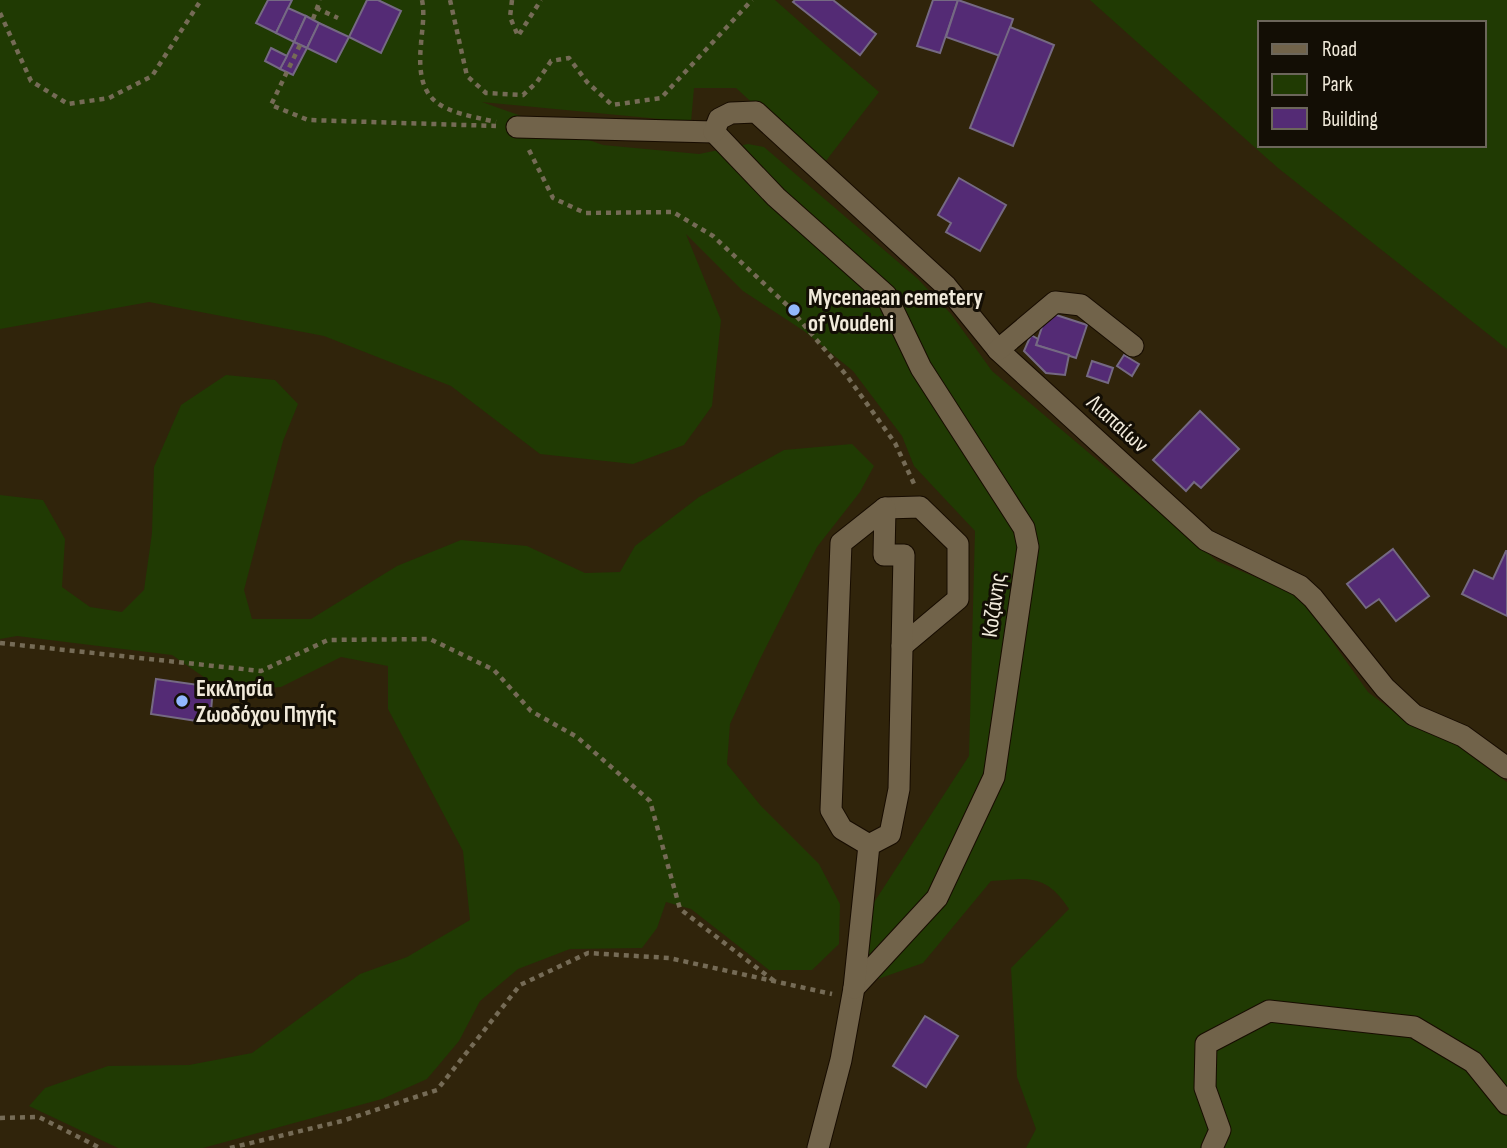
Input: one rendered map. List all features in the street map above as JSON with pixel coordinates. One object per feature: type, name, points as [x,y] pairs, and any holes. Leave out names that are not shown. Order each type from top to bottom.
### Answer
[{"type":"street","name":"Λιαπαίων","points":[[714,132],[719,119],[731,113],[755,113],[946,286],[998,350],[1206,540],[1300,586],[1313,598],[1385,688],[1414,715],[1463,736],[1507,768]]},
{"type":"street","points":[[517,127],[714,132]]},
{"type":"street","name":"Κοζάνης","points":[[714,132],[776,197],[886,295],[921,368],[1024,528],[1028,547],[994,777],[937,898],[852,993]]},
{"type":"street","points":[[998,350],[1055,302],[1081,305],[1133,346]]},
{"type":"street","points":[[869,845],[842,829],[831,810],[841,543],[885,508],[920,507],[958,544],[958,599],[902,646]]},
{"type":"street","points":[[869,845],[890,834],[899,789],[904,555],[884,555],[885,508]]},
{"type":"street","points":[[818,1148],[841,1060],[852,993],[869,845]]},
{"type":"street","points":[[1212,1148],[1220,1130],[1205,1087],[1206,1044],[1269,1011],[1415,1027],[1473,1062],[1507,1104]]},
{"type":"path","points":[[0,13],[31,81],[68,104],[108,98],[152,76],[201,0]]},
{"type":"path","points":[[313,19],[320,0]]},
{"type":"path","points":[[422,0],[424,10],[419,64],[424,88],[445,110],[517,127],[553,198],[585,213],[673,212],[713,236],[788,306],[847,376],[895,443],[914,480],[920,507]]},
{"type":"path","points":[[450,0],[467,76],[486,93],[523,95],[537,82],[551,61],[569,58],[587,82],[612,105],[661,98],[752,0]]},
{"type":"path","points":[[512,0],[510,17],[518,36],[541,0]]},
{"type":"path","points":[[316,8],[338,18]]},
{"type":"path","points":[[300,45],[271,105],[308,120],[517,127]]},
{"type":"path","points":[[0,643],[261,671],[328,640],[430,639],[494,670],[530,711],[577,737],[650,801],[680,909],[778,984]]},
{"type":"path","points":[[230,1148],[342,1121],[437,1090],[520,985],[588,953],[669,958],[778,984],[852,993]]},
{"type":"path","points":[[0,1118],[39,1117],[100,1148]]},
{"type":"green space","points":[[0,0],[775,0],[879,92],[822,166],[736,88],[694,88],[691,122],[482,102],[603,145],[699,154],[748,144],[764,147],[918,279],[951,314],[992,371],[1217,561],[1289,591],[1307,606],[1368,692],[1405,720],[1447,738],[1507,782],[1507,1148],[1026,1148],[1036,1129],[1017,1077],[1011,968],[1069,909],[1061,898],[1052,889],[1036,881],[991,881],[923,963],[878,979],[866,957],[871,907],[969,756],[975,531],[914,466],[902,436],[853,371],[804,331],[743,291],[686,234],[721,320],[712,406],[684,445],[633,464],[540,454],[451,386],[324,336],[149,302],[0,329]]},
{"type":"green space","points":[[1090,0],[1507,0],[1507,349],[1278,168]]},
{"type":"green space","points":[[226,375],[275,380],[298,404],[283,441],[244,590],[252,619],[311,619],[397,566],[461,540],[527,546],[585,573],[620,572],[635,546],[699,497],[784,450],[852,444],[874,466],[860,492],[817,547],[760,659],[730,724],[727,764],[761,806],[819,864],[840,904],[839,944],[812,970],[769,970],[691,909],[666,902],[657,928],[642,948],[570,949],[518,969],[480,1001],[459,1041],[427,1079],[382,1099],[203,1148],[118,1148],[29,1106],[45,1088],[108,1066],[189,1065],[252,1053],[360,974],[407,957],[470,920],[463,851],[388,709],[388,666],[341,657],[281,687],[224,691],[172,655],[17,636],[0,639],[0,495],[43,500],[65,539],[62,587],[90,607],[122,612],[144,590],[152,533],[154,467],[181,405]]},
{"type":"building","points":[[268,0],[292,0],[276,33],[256,23]]},
{"type":"building","points":[[367,0],[378,0],[401,11],[381,53],[349,37]]},
{"type":"building","points":[[833,0],[876,34],[860,55],[793,2]]},
{"type":"building","points":[[933,0],[958,0],[940,53],[917,46]]},
{"type":"building","points":[[958,0],[1013,19],[1000,56],[946,37]]},
{"type":"building","points":[[288,8],[306,16],[294,42],[276,33]]},
{"type":"building","points":[[306,16],[319,23],[307,48],[294,42]]},
{"type":"building","points":[[319,23],[349,37],[336,62],[307,48]]},
{"type":"building","points":[[1010,27],[1054,45],[1013,146],[970,128]]},
{"type":"building","points":[[294,42],[307,48],[293,75],[280,69]]},
{"type":"building","points":[[271,48],[287,56],[280,69],[265,61]]},
{"type":"building","points":[[959,178],[1006,205],[980,251],[946,232],[951,223],[938,215]]},
{"type":"building","points":[[1047,312],[1087,325],[1076,358],[1036,345]]},
{"type":"building","points":[[1031,335],[1038,339],[1036,345],[1069,355],[1065,375],[1046,373],[1024,351]]},
{"type":"building","points":[[1124,355],[1139,364],[1132,376],[1117,366]]},
{"type":"building","points":[[1092,361],[1113,368],[1108,383],[1087,376]]},
{"type":"building","points":[[1200,411],[1239,449],[1201,488],[1194,482],[1186,491],[1153,460]]},
{"type":"building","points":[[1393,549],[1429,596],[1396,621],[1379,599],[1366,608],[1347,584]]},
{"type":"building","points":[[1506,551],[1507,616],[1462,594],[1474,570],[1493,579]]},
{"type":"building","name":"Εκκλησία Ζωοδόχου Πηγής","points":[[156,679],[213,687],[210,723],[151,714]]},
{"type":"building","points":[[925,1016],[958,1036],[926,1087],[893,1066]]},
{"type":"place","name":"Mycenaean cemetery of Voudeni","points":[[794,310]]},
{"type":"place","name":"Εκκλησία Ζωοδόχου Πηγής","points":[[182,701]]}]
